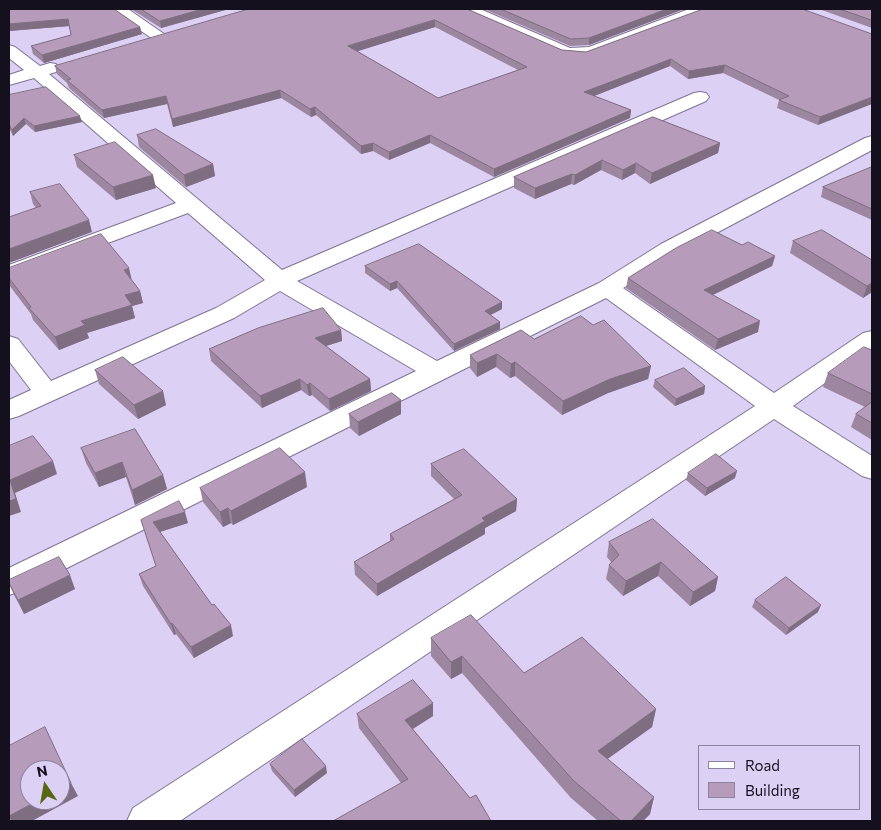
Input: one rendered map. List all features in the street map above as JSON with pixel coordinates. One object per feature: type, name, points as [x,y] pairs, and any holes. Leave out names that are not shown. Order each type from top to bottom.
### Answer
[{"type":"street","points":[[118,9],[159,36]]},
{"type":"street","points":[[468,9],[568,53],[578,54],[595,50],[702,9]]},
{"type":"street","points":[[140,41],[177,30]]},
{"type":"street","points":[[9,50],[38,72],[280,281],[436,372]]},
{"type":"street","points":[[9,80],[66,63]]},
{"type":"street","points":[[9,410],[225,312],[294,272],[700,96]]},
{"type":"street","points":[[9,582],[607,288],[668,249],[872,142]]},
{"type":"street","points":[[9,273],[189,204]]},
{"type":"street","points":[[607,288],[774,406],[872,469]]},
{"type":"street","points":[[147,821],[774,406],[872,338]]},
{"type":"street","points":[[9,344],[48,393]]},
{"type":"building","points":[[9,9],[114,9],[140,27],[42,55],[31,46],[71,35],[68,19],[9,24]]},
{"type":"building","points":[[141,9],[203,9],[160,21]]},
{"type":"building","points":[[249,9],[467,9],[562,50],[586,52],[703,9],[802,9],[872,34],[872,97],[820,117],[779,100],[789,96],[725,65],[689,71],[671,59],[584,92],[631,110],[494,169],[430,135],[389,152],[373,143],[361,146],[315,107],[310,109],[280,90],[172,119],[166,96],[102,110],[67,80],[71,79],[55,66]],"holes":[[[435,20],[527,67],[438,98],[348,46]]]},
{"type":"building","points":[[501,9],[667,9],[589,38],[571,39]]},
{"type":"building","points":[[840,9],[872,9],[872,20]]},
{"type":"building","points":[[46,87],[80,116],[34,126],[24,118],[12,130],[9,124],[9,95]]},
{"type":"building","points":[[653,117],[720,143],[652,173],[636,163],[623,170],[602,160],[575,175],[572,174],[535,188],[514,177]]},
{"type":"building","points":[[156,129],[213,164],[184,175],[137,135]]},
{"type":"building","points":[[115,142],[153,175],[113,187],[74,155]]},
{"type":"building","points":[[872,167],[872,209],[823,187]]},
{"type":"building","points":[[60,184],[89,220],[9,249],[9,217],[41,206],[30,192]]},
{"type":"building","points":[[712,230],[742,245],[748,242],[775,256],[704,290],[760,321],[718,339],[628,278],[676,248]]},
{"type":"building","points":[[822,230],[872,260],[872,283],[867,286],[793,241]]},
{"type":"building","points":[[101,234],[129,268],[124,270],[140,291],[125,295],[132,305],[81,321],[85,325],[55,337],[29,308],[31,307],[9,278],[9,268]]},
{"type":"building","points":[[419,244],[502,302],[485,311],[500,322],[454,344],[397,281],[390,284],[365,266]]},
{"type":"building","points":[[323,308],[341,330],[315,338],[370,379],[329,399],[310,383],[307,385],[300,379],[260,396],[209,349],[258,328]]},
{"type":"building","points":[[581,316],[593,325],[604,320],[651,366],[610,379],[563,401],[515,362],[511,364],[497,354],[477,363],[470,355],[521,330],[534,339]]},
{"type":"building","points":[[864,347],[872,350],[872,394],[828,373]]},
{"type":"building","points":[[123,357],[163,391],[134,405],[95,370]]},
{"type":"building","points":[[684,368],[705,386],[676,399],[655,380]]},
{"type":"building","points":[[392,393],[401,400],[358,422],[349,414]]},
{"type":"building","points":[[872,402],[872,423],[856,414]]},
{"type":"building","points":[[135,429],[163,475],[132,490],[122,462],[95,473],[81,448]]},
{"type":"building","points":[[33,436],[53,461],[10,480],[16,499],[9,501],[9,446]]},
{"type":"building","points":[[280,448],[305,472],[231,511],[228,508],[220,512],[200,488]]},
{"type":"building","points":[[464,449],[517,499],[482,518],[485,521],[377,584],[354,562],[394,539],[390,534],[462,495],[431,464]]},
{"type":"building","points":[[716,454],[737,471],[707,488],[688,473]]},
{"type":"building","points":[[179,501],[185,512],[153,522],[212,605],[214,604],[231,625],[191,647],[171,624],[139,574],[156,566],[141,520]]},
{"type":"building","points":[[653,519],[718,577],[693,592],[661,562],[626,581],[609,565],[619,555],[609,542]]},
{"type":"building","points":[[59,557],[70,575],[18,600],[9,580]]},
{"type":"building","points":[[786,577],[821,605],[789,628],[755,600]]},
{"type":"building","points":[[471,615],[524,673],[582,637],[656,709],[598,751],[654,797],[631,821],[621,821],[574,781],[462,656],[451,662],[431,638]]},
{"type":"building","points":[[413,680],[433,703],[405,720],[470,798],[476,795],[491,821],[333,821],[408,779],[357,714]]},
{"type":"building","points":[[45,727],[60,760],[20,760],[20,810],[9,816],[9,746]]},
{"type":"building","points":[[302,739],[326,766],[294,790],[270,764]]}]
